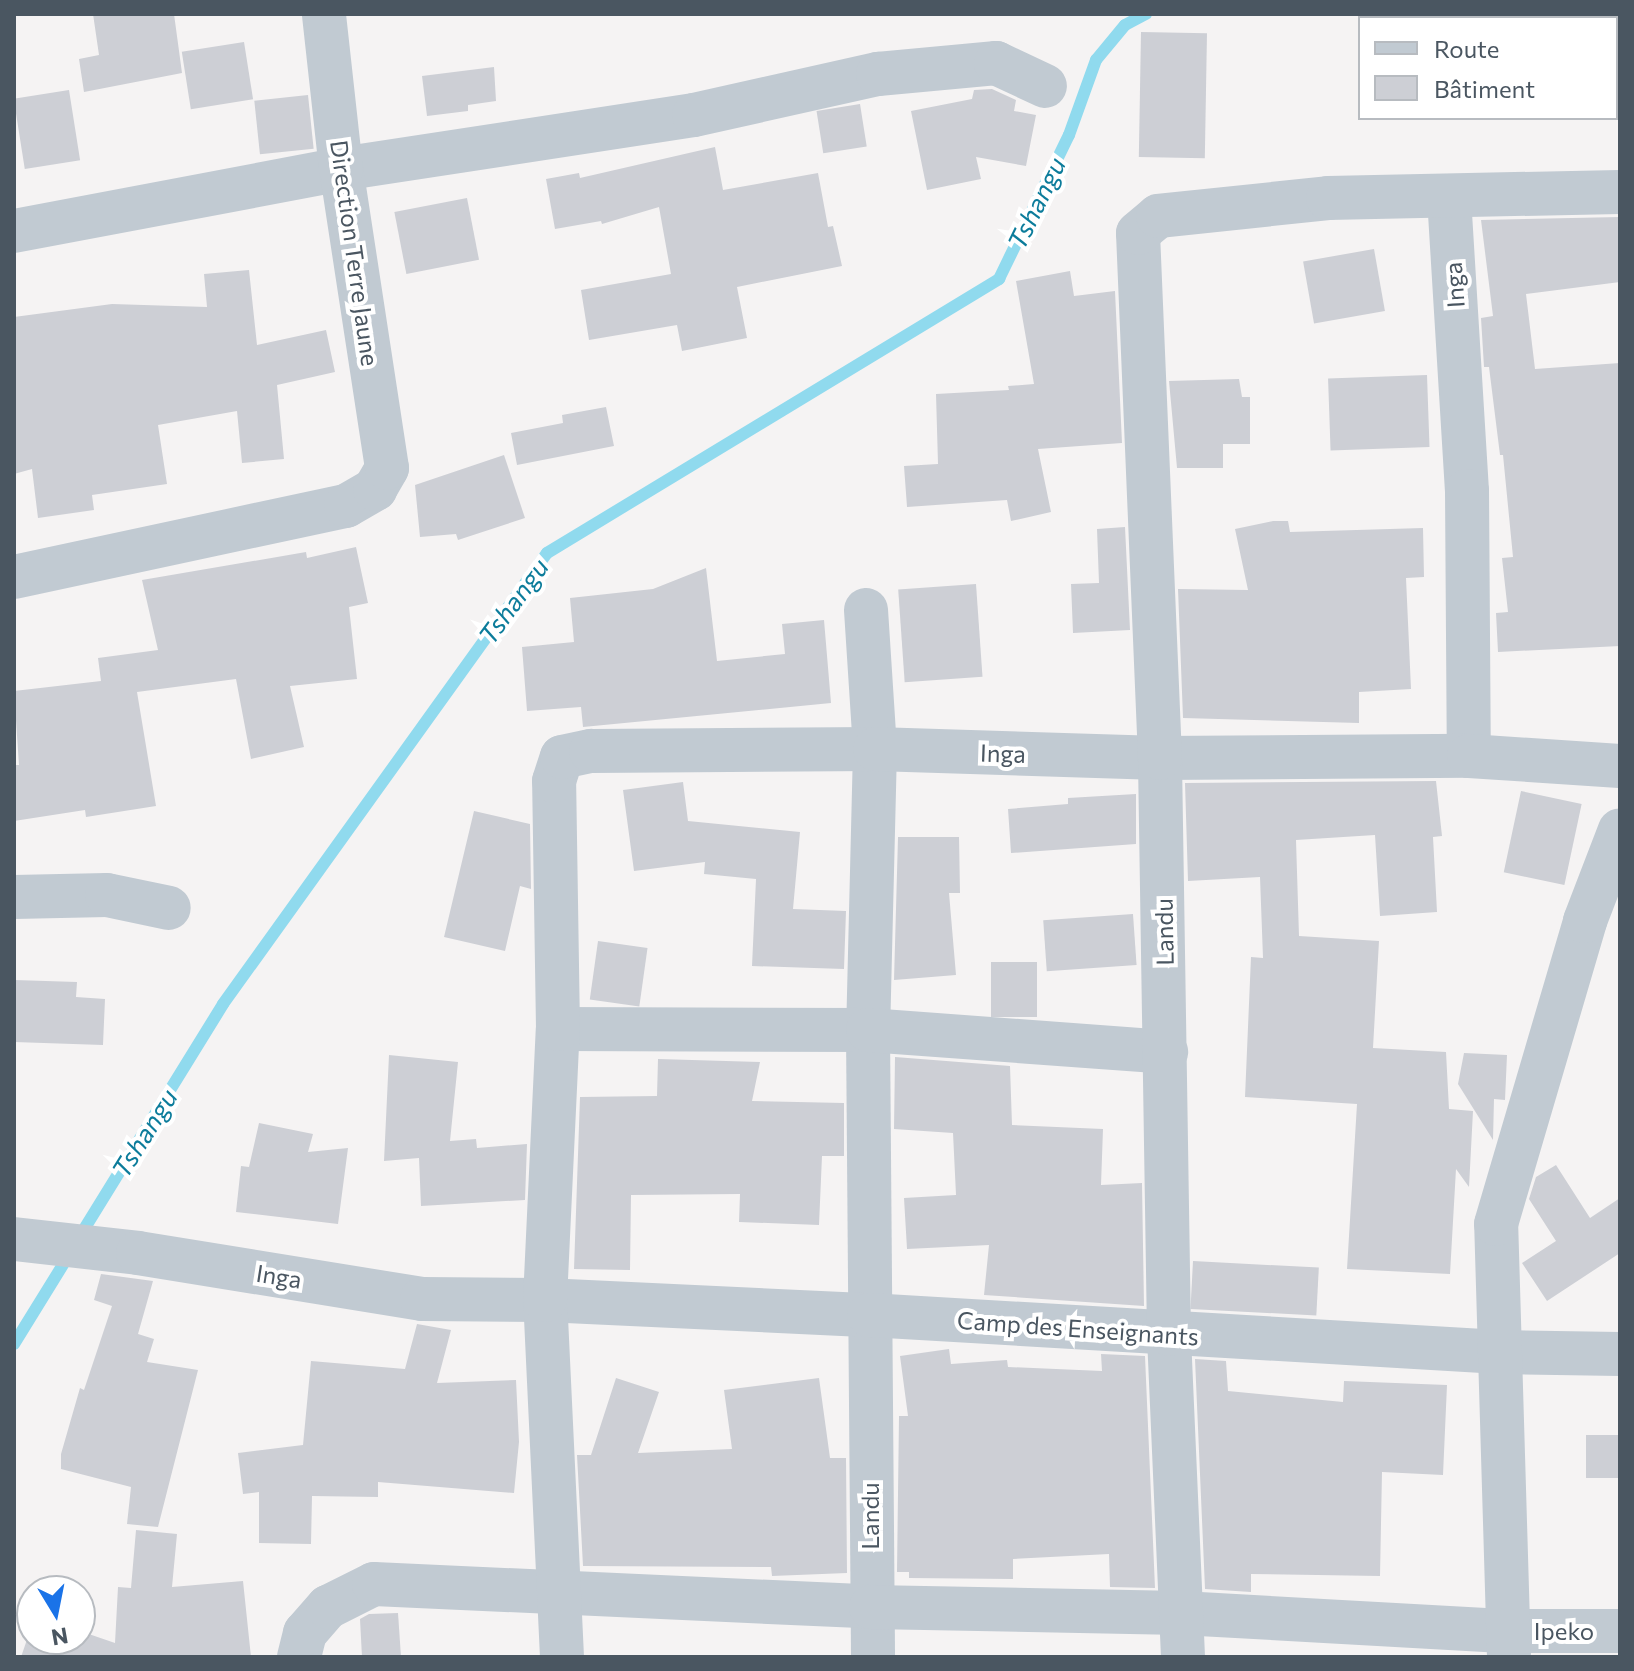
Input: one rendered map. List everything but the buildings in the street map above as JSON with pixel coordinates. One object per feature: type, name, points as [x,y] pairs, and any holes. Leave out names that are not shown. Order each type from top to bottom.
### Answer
[{"type":"street","name":"Direction Terre Jaune","points":[[14,577],[346,506],[375,489],[387,468],[341,169],[324,14]]},
{"type":"street","points":[[14,231],[341,169],[694,115],[878,74],[996,63],[1045,86]]},
{"type":"street","points":[[1449,197],[1620,192]]},
{"type":"street","name":"Landu","points":[[1183,1657],[1169,1334],[1160,758],[1138,233],[1158,216],[1328,198],[1449,197]]},
{"type":"street","name":"Inga","points":[[1449,197],[1467,491],[1469,756]]},
{"type":"street","name":"Landu","points":[[866,610],[875,749],[868,1030],[873,1657]]},
{"type":"street","name":"Inga","points":[[558,1029],[554,781],[562,757],[591,751],[875,749],[1160,758],[1469,756],[1620,766]]},
{"type":"street","points":[[299,1657],[305,1633],[328,1607],[374,1584],[871,1607],[1181,1613],[1509,1644],[1496,1224],[1585,921],[1620,830]]},
{"type":"street","points":[[14,897],[107,895],[169,908]]},
{"type":"street","points":[[562,1657],[545,1300],[558,1029],[868,1030],[1166,1052]]},
{"type":"street","name":"Inga","points":[[14,1239],[138,1253],[422,1299],[545,1300]]},
{"type":"street","name":"Camp des Enseignants","points":[[545,1300],[869,1315],[1500,1352],[1617,1352]]},
{"type":"street","name":"Ipeko","points":[[1509,1644],[1620,1631]]},
{"type":"waterway","name":"Tshangu","points":[[78,1239],[223,1004],[547,553],[999,279],[1069,135],[1096,60],[1125,25],[1146,14]]},
{"type":"waterway","name":"Tshangu","points":[[14,1344],[69,1255]]}]
